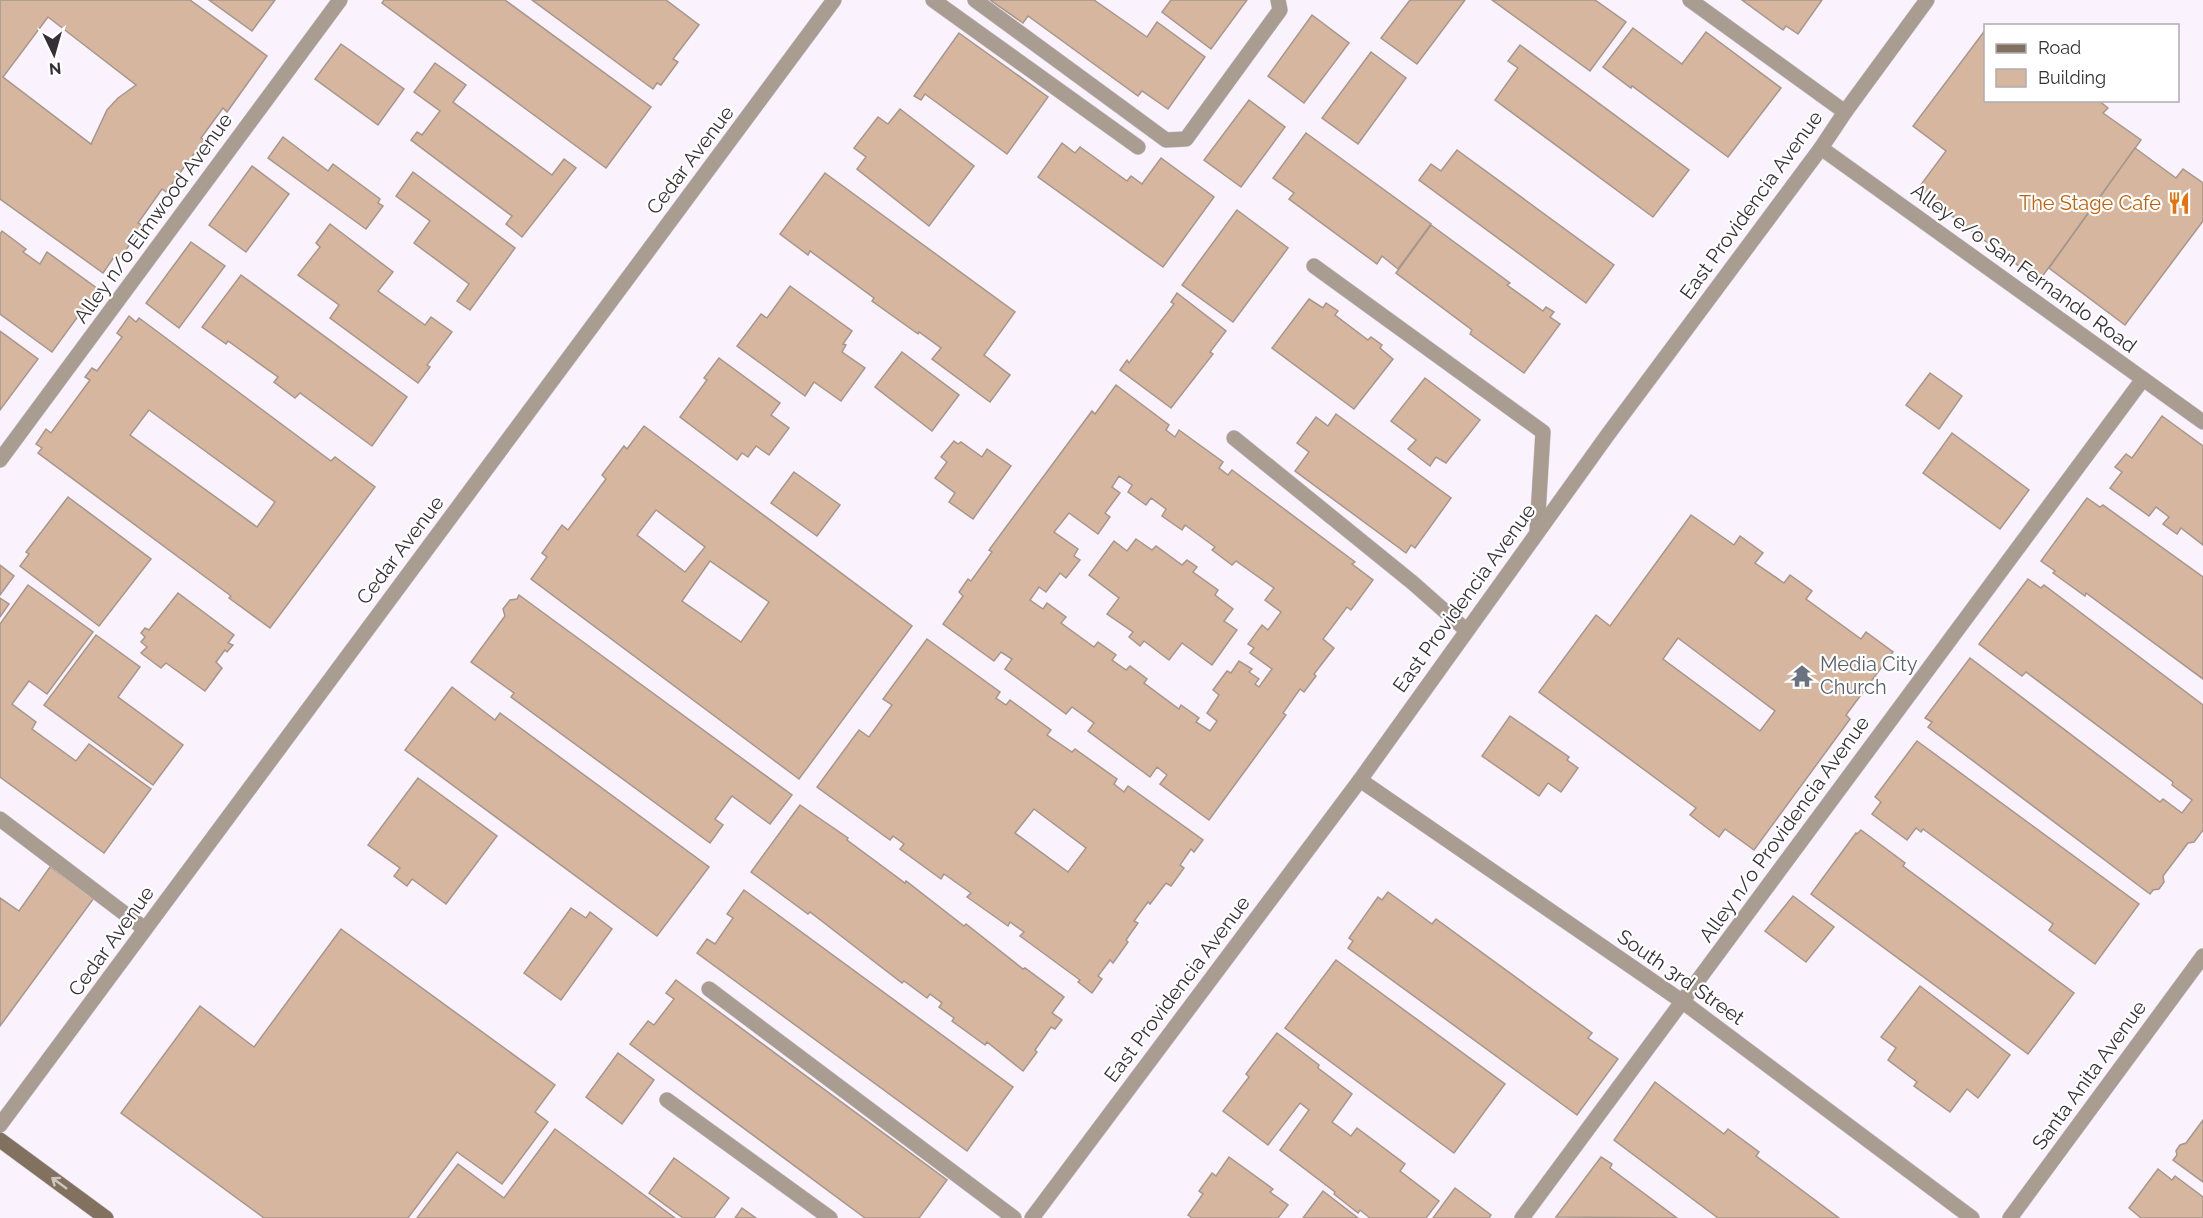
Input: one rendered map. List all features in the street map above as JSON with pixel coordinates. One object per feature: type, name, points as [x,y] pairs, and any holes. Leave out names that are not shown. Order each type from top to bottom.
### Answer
[{"type":"main road","points":[[0,1140],[106,1218]]},
{"type":"street","name":"Alley n/o Elmwood Avenue","points":[[0,460],[340,0]]},
{"type":"street","name":"Cedar Avenue","points":[[0,1125],[834,0]]},
{"type":"street","points":[[933,0],[1138,147]]},
{"type":"street","points":[[975,0],[1166,140],[1186,139],[1280,10],[1278,0]]},
{"type":"street","points":[[1690,0],[1845,112]]},
{"type":"street","name":"East Providencia Avenue","points":[[1032,1218],[1360,780],[1537,531],[1821,148],[1927,0]]},
{"type":"street","name":"Alley e/o San Fernando Road","points":[[1821,148],[2203,422]]},
{"type":"street","points":[[1314,266],[1543,432],[1537,531]]},
{"type":"street","name":"Alley n/o Providencia Avenue","points":[[1522,1218],[2143,379]]},
{"type":"street","points":[[1234,438],[1413,583],[1466,630]]},
{"type":"street","name":"South 3rd Street","points":[[1360,780],[1683,1002],[1972,1218]]},
{"type":"street","points":[[0,819],[146,929]]},
{"type":"street","name":"Santa Anita Avenue","points":[[2010,1218],[2203,956]]},
{"type":"street","points":[[709,989],[1014,1218]]},
{"type":"street","points":[[667,1100],[830,1218]]},
{"type":"building","points":[[0,0],[190,0],[267,56],[227,112],[223,108],[201,138],[204,140],[166,192],[162,189],[138,223],[143,226],[118,261],[114,257],[103,273],[0,199]],"holes":[[[48,17],[136,85],[118,98],[107,110],[91,144],[3,77]]]},
{"type":"building","points":[[209,0],[275,0],[252,31]]},
{"type":"building","points":[[384,0],[505,0],[651,107],[606,168],[382,3]]},
{"type":"building","points":[[532,0],[666,0],[699,25],[673,59],[678,62],[661,85],[657,83],[653,89]]},
{"type":"building","points":[[990,0],[1094,0],[1147,37],[1157,22],[1205,57],[1168,109],[1142,91],[1138,96],[1028,16],[1023,23]]},
{"type":"building","points":[[1171,0],[1247,0],[1211,49],[1162,12]]},
{"type":"building","points":[[1410,0],[1465,0],[1417,64],[1381,38]]},
{"type":"building","points":[[1492,0],[1595,0],[1626,22],[1590,71]]},
{"type":"building","points":[[1742,0],[1822,0],[1798,34],[1786,26],[1783,30]]},
{"type":"building","points":[[1312,15],[1349,43],[1304,103],[1268,76]]},
{"type":"building","points":[[1633,28],[1682,64],[1706,32],[1781,88],[1728,157],[1603,67]]},
{"type":"building","points":[[1984,32],[1984,102],[2100,102],[2108,108],[2103,113],[2141,140],[2039,281],[1917,190],[1946,151],[1913,126]]},
{"type":"building","points":[[959,33],[1048,97],[1007,154],[925,94],[921,100],[914,96]]},
{"type":"building","points":[[341,44],[404,89],[378,125],[315,79]]},
{"type":"building","points":[[1520,45],[1689,170],[1653,217],[1495,100],[1518,68],[1508,61]]},
{"type":"building","points":[[1371,52],[1406,78],[1358,144],[1322,118]]},
{"type":"building","points":[[435,63],[466,85],[453,102],[552,175],[564,159],[576,168],[522,237],[506,224],[512,216],[411,140],[417,132],[422,135],[440,111],[414,92]]},
{"type":"building","points":[[1249,100],[1285,127],[1241,187],[1204,160]]},
{"type":"building","points":[[900,109],[974,166],[929,226],[857,169],[866,157],[854,148],[878,117],[888,124]]},
{"type":"building","points":[[1306,133],[1431,224],[1398,269],[1382,256],[1377,264],[1289,199],[1294,193],[1273,178]]},
{"type":"building","points":[[283,137],[328,171],[333,164],[380,199],[378,203],[383,206],[366,229],[268,158]]},
{"type":"building","points":[[1062,143],[1075,153],[1080,147],[1127,181],[1131,176],[1142,184],[1161,158],[1214,197],[1163,267],[1038,177]]},
{"type":"building","points":[[2135,148],[2176,178],[2183,169],[2203,183],[2203,221],[2125,325],[2049,268]]},
{"type":"building","points":[[1457,150],[1614,265],[1586,303],[1419,180],[1431,164],[1441,171]]},
{"type":"building","points":[[252,166],[289,194],[246,252],[209,225]]},
{"type":"building","points":[[413,172],[515,248],[470,310],[457,301],[469,284],[414,243],[430,221],[396,196]]},
{"type":"building","points":[[825,173],[1015,312],[984,355],[1010,375],[990,402],[932,359],[941,348],[872,301],[874,298],[810,251],[808,255],[780,234]]},
{"type":"building","points":[[1237,210],[1288,248],[1233,322],[1182,285]]},
{"type":"building","points":[[330,224],[393,272],[378,291],[425,325],[431,317],[452,332],[427,365],[430,367],[418,383],[330,318],[339,305],[298,275],[320,247],[316,243]]},
{"type":"building","points":[[1431,225],[1510,283],[1507,285],[1543,311],[1546,307],[1554,312],[1550,317],[1560,324],[1524,373],[1470,334],[1472,330],[1396,273]]},
{"type":"building","points":[[2,231],[26,249],[23,252],[40,264],[47,252],[98,289],[52,352],[0,314],[0,234]]},
{"type":"building","points":[[191,242],[225,266],[179,328],[146,303]]},
{"type":"building","points":[[241,275],[407,397],[372,446],[300,393],[295,398],[274,382],[278,377],[228,341],[226,344],[202,327]]},
{"type":"building","points":[[790,286],[852,331],[843,344],[846,345],[842,352],[865,368],[841,401],[814,382],[805,396],[737,346],[761,314],[767,318]]},
{"type":"building","points":[[1177,293],[1226,331],[1210,352],[1213,354],[1171,408],[1120,370],[1127,360],[1129,363],[1174,304],[1171,302]]},
{"type":"building","points":[[1309,299],[1323,308],[1326,303],[1338,311],[1335,315],[1368,340],[1371,337],[1382,345],[1380,348],[1393,359],[1354,409],[1272,348]]},
{"type":"building","points":[[129,316],[136,322],[139,318],[331,461],[335,457],[375,487],[270,628],[229,598],[231,596],[38,453],[42,448],[36,444],[46,429],[51,433],[90,380],[85,377],[92,368],[97,371],[122,337],[117,333]],"holes":[[[149,410],[275,502],[257,527],[130,435]]]},
{"type":"building","points":[[0,331],[38,359],[0,410]]},
{"type":"building","points":[[902,352],[959,395],[932,431],[875,387]]},
{"type":"building","points":[[719,358],[780,403],[771,415],[789,428],[769,455],[756,446],[748,457],[742,453],[737,460],[680,417],[707,380],[704,378]]},
{"type":"building","points":[[1930,373],[1962,396],[1939,429],[1906,405]]},
{"type":"building","points":[[1425,378],[1480,420],[1446,463],[1436,457],[1430,466],[1408,449],[1416,440],[1391,421]]},
{"type":"building","points":[[1116,385],[1169,425],[1166,430],[1175,437],[1179,430],[1223,462],[1219,468],[1228,475],[1232,470],[1355,562],[1352,564],[1373,580],[1351,610],[1347,607],[1323,639],[1334,648],[1314,674],[1316,676],[1304,692],[1300,689],[1283,713],[1286,715],[1209,820],[1160,784],[1167,775],[1157,767],[1150,777],[1088,731],[1094,723],[1072,707],[1066,714],[1005,669],[1012,659],[1001,652],[994,661],[943,624],[963,596],[959,592],[968,579],[971,581],[992,552],[989,550],[1092,411],[1095,414]],"holes":[[[1119,476],[1132,485],[1128,492],[1146,505],[1151,498],[1166,509],[1162,516],[1182,530],[1185,525],[1215,547],[1212,550],[1232,565],[1236,561],[1274,588],[1265,600],[1281,612],[1268,630],[1262,625],[1248,644],[1254,648],[1250,653],[1272,669],[1259,687],[1255,684],[1259,679],[1249,672],[1252,669],[1239,661],[1231,673],[1227,671],[1213,690],[1219,695],[1207,713],[1217,721],[1210,731],[1196,722],[1199,718],[1181,705],[1179,709],[1144,683],[1147,679],[1130,666],[1126,670],[1112,660],[1116,655],[1098,642],[1094,647],[1061,623],[1066,617],[1047,603],[1043,609],[1030,600],[1039,587],[1046,592],[1060,573],[1066,578],[1080,560],[1074,556],[1078,549],[1054,532],[1069,513],[1098,534],[1110,517],[1105,513],[1120,493],[1112,487]]]},
{"type":"building","points":[[1336,414],[1451,498],[1415,548],[1411,545],[1406,553],[1295,471],[1309,452],[1297,443],[1316,417],[1328,426]]},
{"type":"building","points":[[2162,416],[2203,446],[2203,545],[2181,528],[2177,534],[2163,524],[2169,517],[2156,507],[2149,516],[2110,488],[2122,472],[2115,467],[2126,454],[2132,458]]},
{"type":"building","points":[[644,426],[912,626],[799,779],[531,579],[547,557],[542,553],[562,525],[568,530],[606,479],[602,475],[624,446],[627,449]],"holes":[[[656,510],[705,547],[685,572],[637,535]],[[710,561],[769,602],[741,642],[682,601]]]},
{"type":"building","points":[[1952,433],[2029,490],[2000,529],[1923,473]]},
{"type":"building","points":[[954,441],[958,444],[961,442],[982,457],[987,449],[1011,466],[973,519],[949,502],[955,493],[935,478],[947,462],[941,457]]},
{"type":"building","points":[[794,472],[840,505],[817,536],[771,503]]},
{"type":"building","points":[[68,497],[151,559],[99,626],[20,566],[29,554],[26,552]]},
{"type":"building","points":[[2087,498],[2100,507],[2103,505],[2203,577],[2203,679],[2086,593],[2085,596],[2053,573],[2055,571],[2041,561]]},
{"type":"building","name":"Media City Church","points":[[1691,515],[1734,545],[1740,536],[1763,553],[1755,563],[1784,583],[1790,575],[1812,591],[1806,599],[1861,639],[1866,632],[1893,652],[1846,715],[1850,719],[1754,850],[1725,829],[1719,837],[1690,815],[1696,808],[1539,692],[1596,615],[1610,626]],"holes":[[[1678,638],[1775,711],[1760,731],[1663,659]]]},
{"type":"building","points":[[1136,539],[1152,550],[1156,546],[1182,565],[1187,560],[1197,567],[1193,572],[1218,590],[1215,595],[1233,609],[1224,621],[1237,630],[1212,665],[1182,643],[1169,660],[1144,641],[1140,646],[1129,637],[1133,632],[1107,614],[1119,598],[1089,575],[1114,541],[1127,551]]},
{"type":"building","points":[[0,565],[14,576],[0,595]]},
{"type":"building","points":[[2028,579],[2041,588],[2044,585],[2203,705],[2203,830],[2194,842],[2188,843],[2163,876],[2164,882],[2159,889],[2153,890],[2150,894],[1928,727],[1932,722],[1925,718],[1970,658],[2160,802],[2163,799],[2182,813],[2192,800],[2172,785],[2173,782],[2026,672],[2022,676],[1979,644]]},
{"type":"building","points":[[28,585],[93,632],[47,694],[29,681],[12,704],[36,722],[32,729],[76,761],[89,744],[151,789],[104,853],[0,777],[0,624]]},
{"type":"building","points":[[178,593],[234,635],[228,643],[233,645],[227,652],[225,650],[216,662],[222,668],[205,691],[166,663],[161,668],[141,653],[147,647],[141,642],[145,637],[141,633],[145,628],[149,630]]},
{"type":"building","points":[[519,595],[792,795],[770,824],[732,796],[715,819],[723,825],[710,843],[511,697],[514,693],[471,662],[505,616],[503,609],[510,600],[517,599]]},
{"type":"building","points":[[0,598],[9,604],[0,617]]},
{"type":"building","points":[[96,635],[140,667],[118,697],[183,745],[153,785],[44,705]]},
{"type":"building","points":[[927,639],[1000,692],[996,698],[1006,705],[1010,700],[1051,730],[1047,735],[1072,752],[1075,749],[1117,779],[1114,784],[1124,792],[1128,786],[1203,840],[1194,852],[1191,849],[1180,865],[1184,868],[1171,886],[1166,883],[1134,921],[1138,923],[1126,940],[1128,942],[1113,963],[1110,960],[1098,976],[1102,979],[1092,993],[1078,982],[1080,980],[1020,936],[1024,932],[1010,922],[1008,926],[967,897],[971,893],[944,874],[941,879],[900,849],[904,844],[893,836],[890,840],[817,787],[859,730],[869,737],[892,705],[883,699]],"holes":[[[1034,809],[1086,848],[1068,872],[1015,833]]]},
{"type":"building","points":[[452,687],[495,720],[500,713],[709,867],[657,936],[405,750]]},
{"type":"building","points":[[1510,716],[1569,757],[1567,760],[1578,768],[1561,792],[1548,783],[1539,796],[1482,756]]},
{"type":"building","points":[[1917,741],[2139,904],[2095,964],[2049,930],[2053,924],[1923,829],[1921,832],[1916,828],[1907,840],[1872,814],[1881,802],[1875,797]]},
{"type":"building","points":[[418,778],[497,836],[446,904],[412,879],[407,886],[394,876],[400,868],[368,845]]},
{"type":"building","points":[[800,805],[1064,997],[1052,1013],[1062,1020],[1055,1029],[1051,1027],[1023,1071],[987,1042],[985,1045],[952,1021],[954,1018],[939,1007],[942,1003],[930,994],[927,998],[904,981],[902,983],[810,912],[808,914],[751,872]]},
{"type":"building","points":[[1861,830],[1905,863],[1903,866],[2074,993],[2028,1054],[1811,894],[1856,833]]},
{"type":"building","points":[[50,867],[94,898],[0,1026],[0,898],[19,911]]},
{"type":"building","points":[[744,890],[1013,1087],[967,1151],[697,953],[707,939],[715,944],[733,918],[727,914]]},
{"type":"building","points":[[1388,892],[1432,924],[1436,919],[1592,1033],[1588,1038],[1618,1059],[1577,1115],[1348,948],[1353,941],[1349,938],[1378,897],[1382,900]]},
{"type":"building","points":[[1793,896],[1834,927],[1806,962],[1765,931]]},
{"type":"building","points":[[571,908],[586,918],[590,912],[612,929],[561,1000],[524,973]]},
{"type":"building","points":[[341,929],[555,1085],[535,1112],[548,1122],[502,1184],[457,1152],[408,1218],[264,1218],[121,1113],[200,1006],[254,1047]]},
{"type":"building","points":[[1336,960],[1505,1084],[1454,1153],[1285,1028]]},
{"type":"building","points":[[676,980],[947,1180],[919,1218],[865,1218],[630,1044],[648,1021],[654,1025],[674,999],[666,993]]},
{"type":"building","points":[[1920,986],[2010,1055],[1978,1098],[1967,1089],[1950,1112],[1914,1086],[1917,1082],[1888,1060],[1896,1048],[1881,1037]]},
{"type":"building","points":[[1277,1033],[1352,1094],[1332,1122],[1351,1136],[1357,1128],[1405,1164],[1400,1171],[1439,1201],[1426,1218],[1370,1218],[1360,1210],[1358,1213],[1334,1194],[1335,1192],[1280,1150],[1309,1110],[1300,1103],[1268,1145],[1223,1111],[1249,1077],[1246,1074]]},
{"type":"building","points":[[618,1053],[654,1080],[622,1124],[586,1097]]},
{"type":"building","points":[[1655,1082],[1724,1134],[1728,1129],[1759,1152],[1756,1156],[1839,1218],[1718,1218],[1614,1140]]},
{"type":"building","points":[[2203,1120],[2203,1182],[2173,1160],[2180,1145],[2186,1143]]},
{"type":"building","points":[[555,1129],[675,1218],[417,1218],[458,1164],[504,1198]]},
{"type":"building","points":[[1229,1157],[1273,1189],[1270,1192],[1288,1205],[1278,1218],[1192,1218],[1188,1215],[1203,1194],[1199,1191],[1212,1173],[1216,1176]]},
{"type":"building","points":[[1601,1157],[1612,1164],[1610,1168],[1677,1218],[1556,1217]]},
{"type":"building","points":[[674,1158],[729,1198],[714,1218],[683,1218],[649,1193]]},
{"type":"building","points":[[2158,1169],[2172,1180],[2175,1176],[2203,1197],[2203,1218],[2141,1218],[2129,1208]]},
{"type":"building","points":[[1455,1188],[1491,1215],[1489,1218],[1433,1218]]},
{"type":"building","points":[[1323,1191],[1358,1218],[1303,1218]]},
{"type":"building","points":[[742,1208],[756,1218],[735,1218]]},
{"type":"place","name":"The Stage Cafe","points":[[2179,203]]},
{"type":"place","name":"Media City Church","points":[[1802,676]]}]
